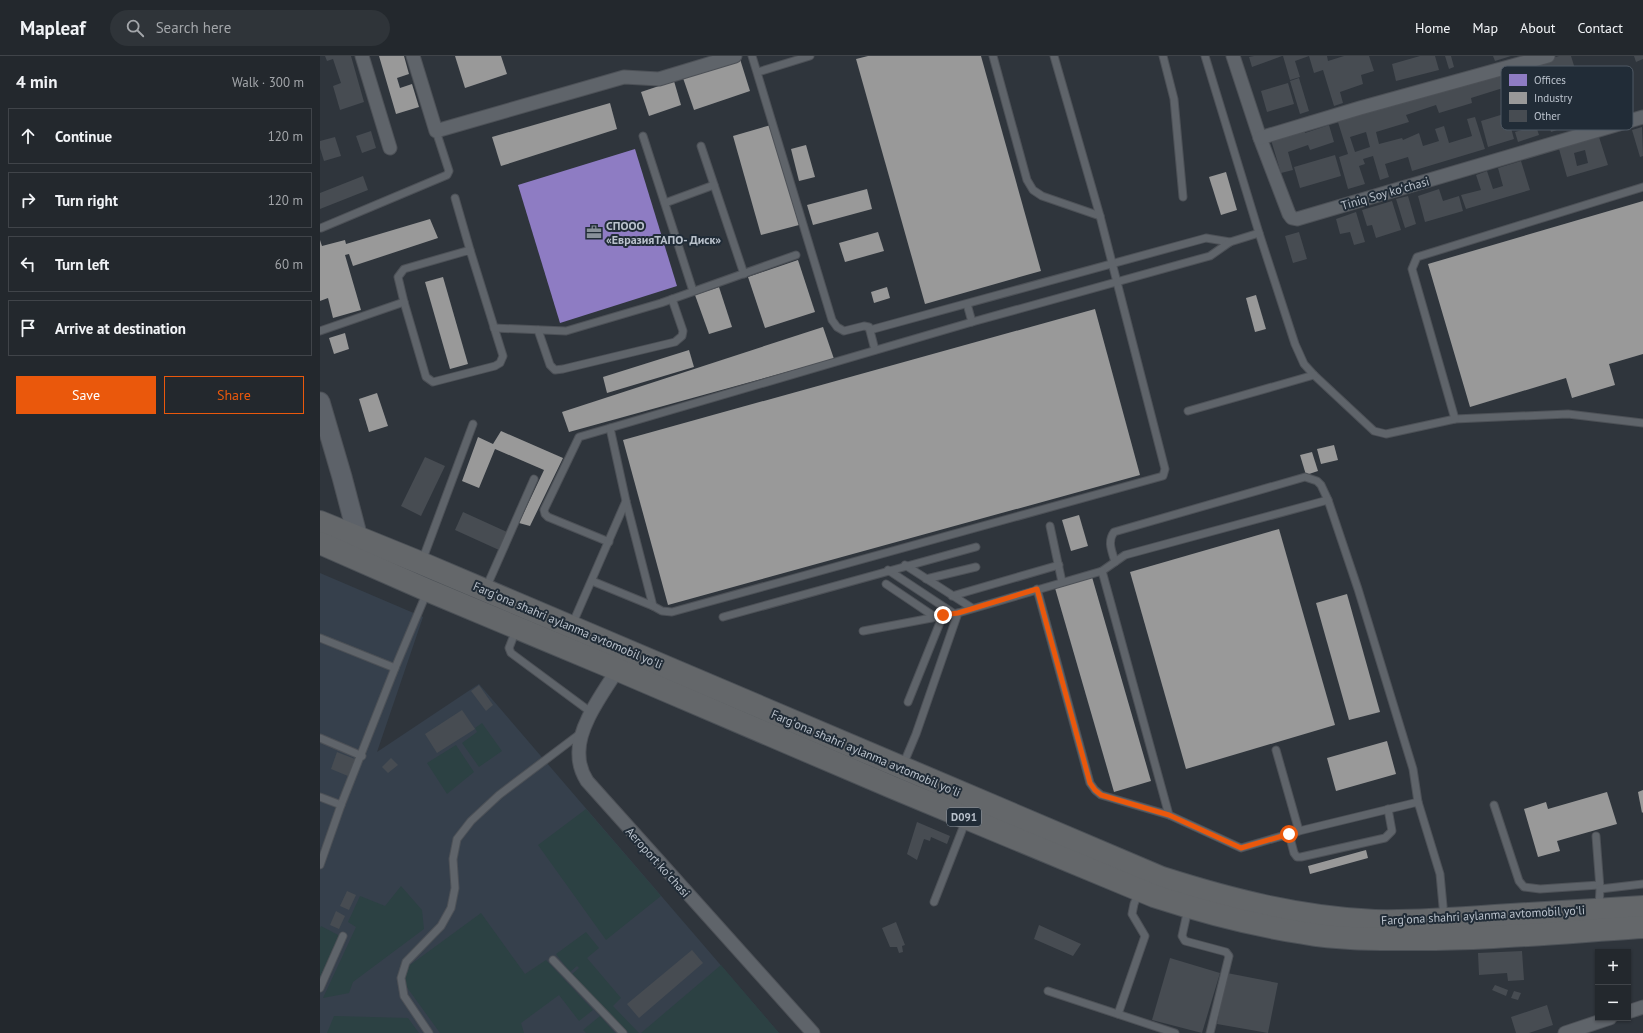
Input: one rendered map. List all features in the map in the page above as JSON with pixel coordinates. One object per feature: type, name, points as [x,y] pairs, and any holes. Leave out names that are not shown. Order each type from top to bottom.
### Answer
[{"type":"highway","name":"Fargʻona shahri aylanma avtomobil yoʻli","points":[[320,522],[356,548],[427,590],[966,818],[1140,890],[1189,907],[1236,920],[1305,934],[1369,939],[1449,940],[1643,927]]},
{"type":"highway","name":"Fargʻona shahri aylanma avtomobil yoʻli","points":[[320,543],[356,548],[421,563],[902,769],[1162,878],[1248,904],[1309,914],[1374,921],[1444,920],[1599,894],[1643,907]]},
{"type":"street","points":[[362,56],[390,148]]},
{"type":"street","points":[[413,56],[436,131],[624,77],[659,79],[735,56]]},
{"type":"street","name":"Tiniq Soy koʻchasi","points":[[1233,56],[1260,138],[1289,214],[1292,218],[1297,219],[1599,130]]},
{"type":"street","points":[[1512,66],[1548,56]]},
{"type":"street","points":[[1260,138],[1360,108],[1501,69]]},
{"type":"street","name":"Tiniq Soy koʻchasi","points":[[1633,120],[1643,117]]},
{"type":"street","points":[[320,402],[342,477],[356,548]]},
{"type":"street","name":"Aeroport koʻchasi","points":[[618,670],[592,713],[582,733],[578,754],[581,769],[587,781],[813,1033]]},
{"type":"street","points":[[1631,1011],[1643,1007]]},
{"type":"street","points":[[1564,1033],[1601,1021]]},
{"type":"lane","points":[[752,56],[832,320],[837,327],[844,331],[867,326],[870,330],[875,350]]},
{"type":"lane","points":[[758,72],[810,56]]},
{"type":"lane","points":[[993,56],[1027,180],[1033,190],[1042,196],[1100,216]]},
{"type":"lane","points":[[592,581],[662,611],[672,612],[1163,476],[1166,469],[1100,216],[1054,56]]},
{"type":"lane","points":[[1163,56],[1174,99],[1183,197]]},
{"type":"lane","points":[[1205,56],[1259,233],[1295,344],[1304,364],[1314,376],[1374,431],[1386,434],[1455,419],[1568,414],[1643,423]]},
{"type":"lane","points":[[321,228],[447,175],[450,171],[436,131]]},
{"type":"lane","points":[[643,136],[693,291]]},
{"type":"lane","points":[[701,146],[744,274]]},
{"type":"lane","points":[[665,203],[714,185]]},
{"type":"lane","points":[[1455,419],[1412,269],[1417,257],[1643,187]]},
{"type":"lane","points":[[455,198],[502,356],[500,363],[433,382],[426,377],[398,277],[404,269],[470,250]]},
{"type":"lane","points":[[609,542],[548,517],[545,514],[544,510],[579,437],[972,322],[1210,256],[1230,242],[1259,233]]},
{"type":"lane","points":[[870,330],[1206,238],[1230,242]]},
{"type":"lane","points":[[494,328],[566,331],[672,299],[796,255]]},
{"type":"lane","points":[[538,330],[550,365],[555,370],[564,369],[675,342],[682,336],[683,331],[672,299]]},
{"type":"lane","points":[[320,331],[404,302]]},
{"type":"lane","points":[[967,304],[972,322]]},
{"type":"lane","points":[[1188,411],[1314,376]]},
{"type":"lane","points":[[421,563],[473,424]]},
{"type":"lane","points":[[610,428],[652,606]]},
{"type":"lane","points":[[1115,562],[1109,542],[1114,532],[1305,477],[1316,481],[1321,485],[1328,500],[1358,589],[1413,770],[1418,802],[1440,874],[1444,920]]},
{"type":"lane","points":[[485,590],[534,479]]},
{"type":"lane","points":[[863,630],[955,613],[1102,571],[1125,555],[1328,500]]},
{"type":"lane","points":[[572,627],[626,501]]},
{"type":"lane","points":[[1050,526],[1062,582]]},
{"type":"lane","points":[[723,617],[905,565],[976,547]]},
{"type":"lane","points":[[905,565],[926,580],[972,608]]},
{"type":"lane","points":[[952,596],[1059,565]]},
{"type":"lane","points":[[926,580],[976,567]]},
{"type":"lane","points":[[888,570],[955,613]]},
{"type":"lane","points":[[1102,571],[1169,815]]},
{"type":"lane","points":[[886,584],[935,617]]},
{"type":"lane","points":[[1037,589],[1090,783],[1101,795],[1169,815],[1241,848],[1299,831],[1418,802]]},
{"type":"lane","points":[[320,865],[395,668],[427,590]]},
{"type":"lane","points":[[902,769],[916,734],[955,613]]},
{"type":"lane","points":[[908,702],[943,615]]},
{"type":"lane","points":[[517,628],[509,648],[511,653],[592,713]]},
{"type":"lane","points":[[320,638],[395,668]]},
{"type":"lane","points":[[429,1033],[404,996],[401,978],[406,962],[441,926],[451,908],[455,888],[454,860],[457,839],[471,821],[499,795],[582,733]]},
{"type":"lane","points":[[320,738],[362,756]]},
{"type":"lane","points":[[1276,750],[1299,831]]},
{"type":"lane","points":[[320,797],[342,805]]},
{"type":"lane","points":[[1494,805],[1519,882],[1524,888],[1599,894],[1643,884]]},
{"type":"lane","points":[[1289,834],[1294,853],[1297,857],[1385,838],[1392,831],[1388,810]]},
{"type":"lane","points":[[934,902],[966,818]]},
{"type":"lane","points":[[1596,836],[1599,894]]},
{"type":"lane","points":[[1118,1014],[1145,936],[1132,914],[1134,904],[1140,890]]},
{"type":"lane","points":[[1189,907],[1182,939],[1226,952],[1229,956],[1210,1033]]},
{"type":"lane","points":[[320,988],[343,936]]},
{"type":"lane","points":[[554,960],[623,1033]]},
{"type":"lane","points":[[1048,991],[1175,1033]]},
{"type":"shaded area","points":[[320,573],[423,617],[377,752],[479,684],[779,1033],[320,1033]]},
{"type":"green space","points":[[482,723],[502,751],[479,767],[462,743],[477,732],[475,728]]},
{"type":"green space","points":[[456,745],[474,772],[447,794],[427,763]]},
{"type":"green space","points":[[586,809],[661,896],[606,940],[538,845]]},
{"type":"green space","points":[[401,886],[422,910],[424,929],[353,982],[349,993],[323,998],[356,927],[348,922],[360,896],[385,906]]},
{"type":"green space","points":[[481,913],[525,974],[546,960],[593,1010],[579,1021],[559,995],[521,1023],[524,1033],[440,1033],[406,986],[406,968]]},
{"type":"green space","points":[[321,926],[340,936],[320,977],[320,928]]},
{"type":"green space","points":[[586,932],[599,948],[587,958],[621,998],[613,1006],[639,1033],[629,1033],[571,975],[579,968],[577,966],[570,972],[556,954]]},
{"type":"green space","points":[[721,965],[779,1033],[641,1033]]},
{"type":"green space","points":[[334,1016],[408,1018],[419,1033],[327,1033]]},
{"type":"green space","points":[[600,1016],[615,1033],[586,1033],[583,1030]]},
{"type":"building: Offices","points":[[635,149],[677,286],[560,323],[518,185]]},
{"type":"building: Industry","points":[[379,56],[404,56],[409,74],[397,78],[400,88],[412,84],[419,107],[396,114]]},
{"type":"building: Industry","points":[[455,56],[501,56],[507,74],[465,88]]},
{"type":"building: Industry","points":[[868,56],[981,56],[1041,271],[925,304],[856,59]]},
{"type":"building: Industry","points":[[740,59],[750,91],[694,110],[683,78]]},
{"type":"building: Industry","points":[[674,81],[681,105],[649,116],[641,92]]},
{"type":"building: Industry","points":[[610,103],[617,129],[501,166],[492,137]]},
{"type":"building: Industry","points":[[771,125],[799,225],[761,235],[733,136]]},
{"type":"building: Industry","points":[[806,145],[815,177],[799,181],[791,149]]},
{"type":"building: Industry","points":[[1226,172],[1237,210],[1221,215],[1209,177]]},
{"type":"building: Industry","points":[[867,189],[872,209],[813,225],[807,205]]},
{"type":"building: Industry","points":[[1643,201],[1643,354],[1609,364],[1615,385],[1572,398],[1566,378],[1470,407],[1428,264]]},
{"type":"building: Industry","points":[[430,219],[438,238],[353,266],[349,254],[345,255],[361,310],[333,318],[328,298],[320,301],[320,240],[322,246],[345,240],[346,244]]},
{"type":"building: Industry","points":[[878,232],[884,251],[845,262],[839,243]]},
{"type":"building: Industry","points":[[798,260],[815,312],[765,328],[748,277]]},
{"type":"building: Industry","points":[[443,277],[468,364],[450,369],[425,282]]},
{"type":"building: Industry","points":[[719,287],[732,327],[709,334],[695,295]]},
{"type":"building: Industry","points":[[887,287],[890,298],[874,303],[871,292]]},
{"type":"building: Industry","points":[[1256,295],[1266,329],[1255,332],[1246,298]]},
{"type":"building: Industry","points":[[1095,309],[1140,475],[668,605],[623,440]]},
{"type":"building: Industry","points":[[823,327],[834,359],[569,432],[562,412]]},
{"type":"building: Industry","points":[[345,333],[349,349],[334,354],[329,338]]},
{"type":"building: Industry","points":[[689,350],[694,367],[607,393],[603,377]]},
{"type":"building: Industry","points":[[377,393],[388,426],[369,432],[359,399]]},
{"type":"building: Industry","points":[[501,431],[563,458],[530,526],[519,523],[544,470],[495,449],[479,488],[462,481],[478,437],[493,444]]},
{"type":"building: Industry","points":[[1334,445],[1338,460],[1321,464],[1317,449]]},
{"type":"building: Industry","points":[[1312,452],[1318,471],[1306,475],[1300,455]]},
{"type":"building: Industry","points":[[1079,515],[1088,546],[1071,551],[1062,520]]},
{"type":"building: Industry","points":[[1279,529],[1335,725],[1186,769],[1130,572]]},
{"type":"building: Industry","points":[[1092,577],[1151,781],[1114,792],[1055,588]]},
{"type":"building: Industry","points":[[1347,594],[1380,712],[1349,720],[1316,603]]},
{"type":"building: Industry","points":[[1387,741],[1396,774],[1336,791],[1327,758]]},
{"type":"building: Industry","points":[[1643,790],[1643,812],[1642,813],[1638,792]]},
{"type":"building: Industry","points":[[1607,792],[1617,824],[1557,841],[1560,851],[1538,857],[1524,809],[1546,802],[1548,809]]},
{"type":"building: Industry","points":[[1366,850],[1368,858],[1310,874],[1308,866]]},
{"type":"building: Other","points":[[325,56],[351,56],[364,102],[340,110],[333,86],[341,83],[333,59],[327,61]]},
{"type":"building: Other","points":[[1282,56],[1252,67],[1249,57]]},
{"type":"building: Other","points":[[1283,56],[1309,56],[1295,61],[1300,77],[1290,80]]},
{"type":"building: Other","points":[[1309,56],[1327,56],[1328,61],[1344,56],[1369,56],[1374,71],[1361,75],[1363,84],[1340,92],[1343,103],[1334,106],[1323,70],[1314,73]]},
{"type":"building: Other","points":[[1420,56],[1435,56],[1439,70],[1396,81],[1392,64]]},
{"type":"building: Other","points":[[1445,56],[1451,56],[1454,67],[1449,69]]},
{"type":"building: Other","points":[[1493,56],[1511,56],[1495,61]]},
{"type":"building: Other","points":[[1559,56],[1571,56],[1574,66],[1526,66]]},
{"type":"building: Other","points":[[1634,56],[1643,56],[1643,59],[1636,62]]},
{"type":"building: Other","points":[[1501,73],[1501,89],[1471,98],[1472,103],[1439,113],[1436,105],[1406,115],[1409,122],[1376,132],[1379,144],[1402,138],[1403,140],[1419,133],[1423,146],[1439,141],[1435,129],[1444,126],[1449,143],[1472,136],[1467,119],[1475,117],[1485,149],[1412,171],[1408,157],[1385,164],[1389,177],[1380,180],[1373,156],[1363,159],[1365,164],[1359,166],[1365,184],[1348,189],[1339,157],[1348,154],[1337,119],[1433,94]],"holes":[[[1366,132],[1370,147],[1355,152],[1350,137]]]},
{"type":"building: Other","points":[[1299,78],[1309,111],[1300,114],[1290,81]]},
{"type":"building: Other","points":[[1288,83],[1294,104],[1267,112],[1261,91]]},
{"type":"building: Other","points":[[1501,115],[1501,130],[1512,130],[1514,139],[1488,147],[1481,121]]},
{"type":"building: Other","points":[[1329,125],[1334,142],[1310,150],[1308,145],[1288,152],[1293,170],[1281,173],[1271,140],[1304,130],[1305,133]]},
{"type":"building: Other","points":[[1642,127],[1643,156],[1640,157],[1632,130]]},
{"type":"building: Other","points":[[1522,130],[1537,130],[1539,135],[1518,142],[1515,132]]},
{"type":"building: Other","points":[[371,131],[376,148],[362,153],[356,136]]},
{"type":"building: Other","points":[[335,137],[341,156],[324,161],[320,148],[320,141]]},
{"type":"building: Other","points":[[1599,137],[1608,165],[1567,177],[1559,149]],"holes":[[[1585,150],[1588,163],[1577,166],[1574,153]]]},
{"type":"building: Other","points":[[1335,155],[1341,176],[1300,188],[1294,167]]},
{"type":"building: Other","points":[[1521,161],[1530,190],[1466,209],[1461,195],[1481,190],[1476,175],[1487,171],[1493,189],[1503,186],[1498,168]]},
{"type":"building: Other","points":[[363,176],[368,190],[320,209],[320,193]]},
{"type":"building: Other","points":[[1439,189],[1443,201],[1459,196],[1463,211],[1425,222],[1418,196]]},
{"type":"building: Other","points":[[1408,196],[1416,224],[1405,228],[1396,199]]},
{"type":"building: Other","points":[[1392,201],[1401,230],[1376,238],[1372,225],[1367,226],[1362,210]]},
{"type":"building: Other","points":[[1356,212],[1365,242],[1354,245],[1350,232],[1340,234],[1336,219]]},
{"type":"building: Other","points":[[1299,232],[1307,259],[1293,263],[1285,236]]},
{"type":"building: Other","points":[[425,457],[445,466],[421,516],[401,506]]},
{"type":"building: Other","points":[[463,512],[507,532],[499,550],[455,530]]},
{"type":"building: Other","points":[[479,685],[493,705],[486,711],[471,691]]},
{"type":"building: Other","points":[[462,710],[475,729],[437,753],[425,734]]},
{"type":"building: Other","points":[[337,752],[355,759],[348,776],[331,769]]},
{"type":"building: Other","points":[[391,758],[398,765],[388,773],[382,767]]},
{"type":"building: Other","points":[[917,822],[950,836],[947,844],[931,837],[930,841],[924,839],[917,860],[907,854]]},
{"type":"building: Other","points":[[347,891],[356,895],[349,910],[340,906]]},
{"type":"building: Other","points":[[336,911],[345,916],[339,929],[330,925]]},
{"type":"building: Other","points":[[896,922],[905,945],[902,946],[903,952],[899,953],[897,947],[890,947],[882,928]]},
{"type":"building: Other","points":[[1039,925],[1081,944],[1073,956],[1034,939]]},
{"type":"building: Other","points":[[692,950],[703,963],[639,1018],[627,1004]]},
{"type":"building: Other","points":[[1522,951],[1524,980],[1508,981],[1507,973],[1479,975],[1478,953]]},
{"type":"building: Other","points":[[1170,958],[1220,973],[1202,1033],[1152,1020]]},
{"type":"building: Other","points":[[1227,973],[1278,983],[1268,1033],[1217,1024]]},
{"type":"building: Other","points":[[1495,985],[1508,990],[1506,996],[1492,990]]},
{"type":"building: Other","points":[[1514,991],[1521,993],[1518,1000],[1511,998]]},
{"type":"building: Other","points":[[1547,1005],[1553,1025],[1529,1033],[1516,1033],[1511,1017]]},
{"type":"place","name":"СПООО «ЕвразияТАПО- Диск»","points":[[594,232]]},
{"type":"route","points":[[943,615],[958,613],[1037,589],[1090,783],[1095,790],[1101,795],[1169,815],[1241,848],[1289,834]]}]
